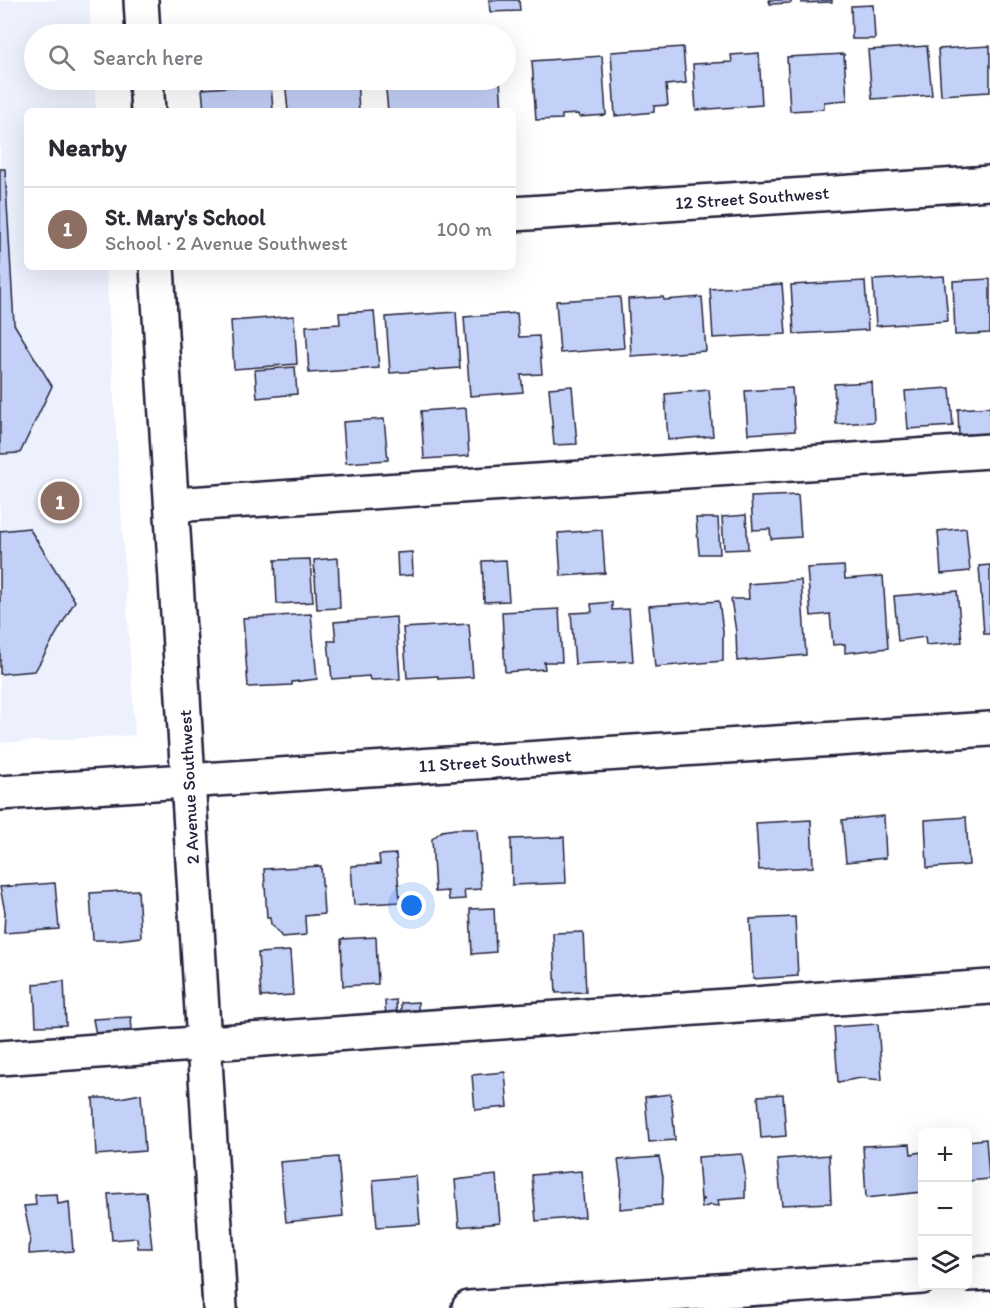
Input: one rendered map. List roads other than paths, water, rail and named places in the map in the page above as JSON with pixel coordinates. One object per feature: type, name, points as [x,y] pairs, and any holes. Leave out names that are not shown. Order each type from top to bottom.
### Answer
[{"type":"street","points":[[141,0],[142,24]]},
{"type":"street","points":[[147,90],[148,108]]},
{"type":"street","name":"12 Street Southwest","points":[[516,214],[990,183]]},
{"type":"street","name":"2 Avenue Southwest","points":[[157,270],[220,1308]]},
{"type":"street","points":[[173,505],[990,451]]},
{"type":"street","name":"11 Street Southwest","points":[[0,793],[990,729]]},
{"type":"street","points":[[0,1058],[990,987]]},
{"type":"street","points":[[972,1274],[990,1273]]},
{"type":"street","points":[[469,1308],[918,1277]]},
{"type":"place","name":"St. Mary's School","points":[[60,501]]}]
